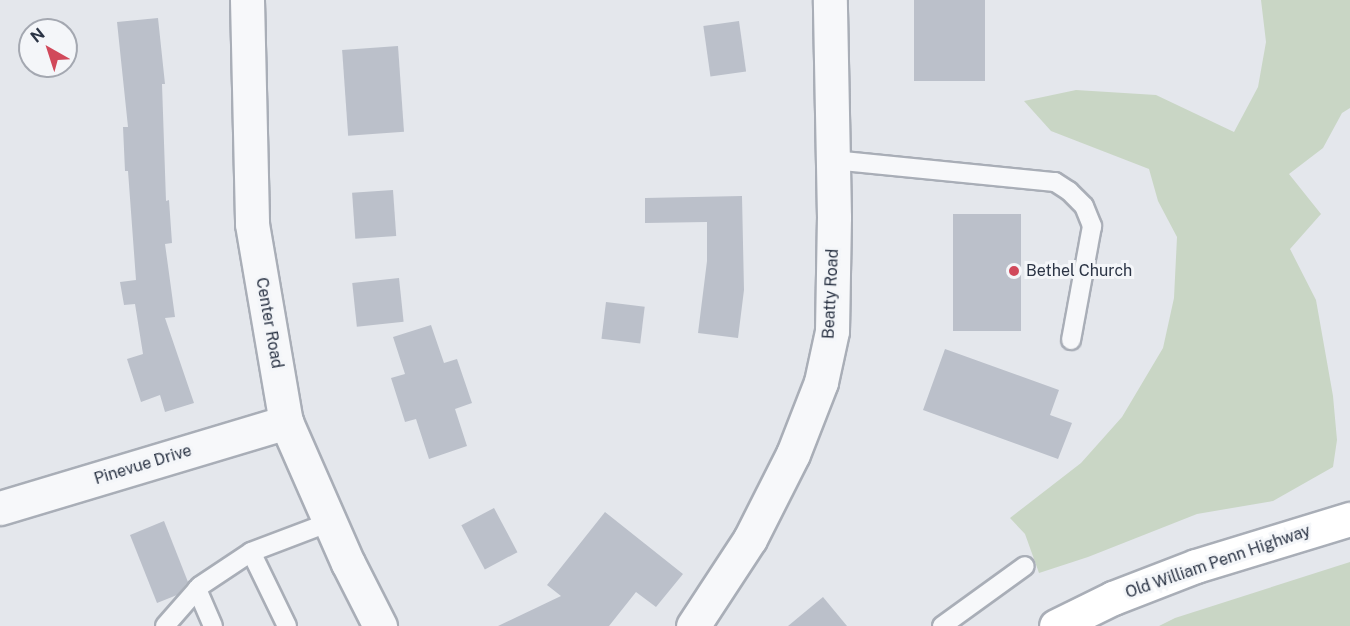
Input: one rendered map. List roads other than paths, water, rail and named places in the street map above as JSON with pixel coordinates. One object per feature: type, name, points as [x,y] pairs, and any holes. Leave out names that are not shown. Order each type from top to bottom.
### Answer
[{"type":"main road","name":"Old William Penn Highway","points":[[1056,626],[1113,598],[1196,566],[1350,519]]},
{"type":"street","name":"Center Road","points":[[247,0],[252,224],[286,422],[330,522],[380,626]]},
{"type":"street","name":"Beatty Road","points":[[693,626],[750,538],[793,454],[821,382],[832,331],[830,0]]},
{"type":"street","name":"Pinevue Drive","points":[[0,508],[286,422]]},
{"type":"lane","points":[[832,160],[1055,182],[1069,191],[1084,206],[1092,226],[1071,340]]},
{"type":"lane","points":[[165,626],[197,589],[251,552],[330,522]]},
{"type":"lane","points":[[251,552],[288,626]]},
{"type":"lane","points":[[942,626],[1025,566]]},
{"type":"lane","points":[[197,589],[213,626]]},
{"type":"place","name":"Bethel Church","points":[[1014,271]]}]
